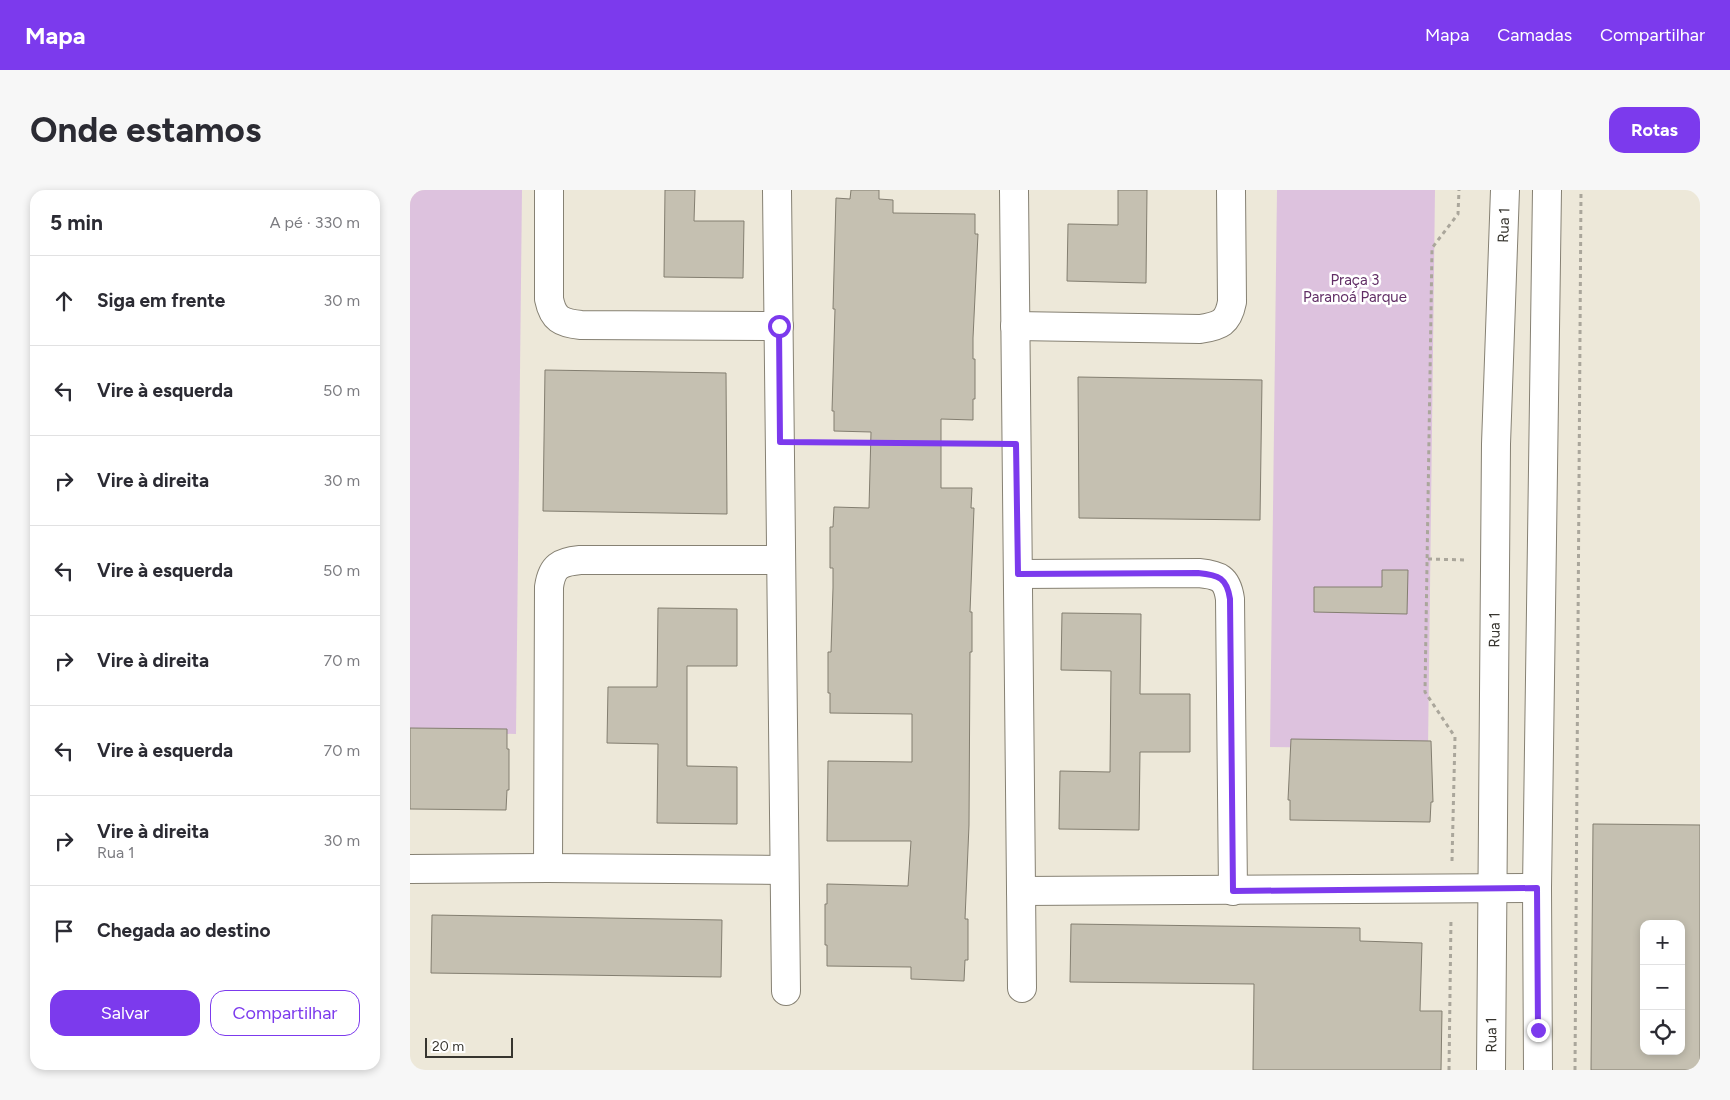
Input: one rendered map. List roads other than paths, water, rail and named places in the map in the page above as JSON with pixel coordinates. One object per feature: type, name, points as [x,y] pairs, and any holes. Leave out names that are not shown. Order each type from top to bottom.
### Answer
[{"type":"street","points":[[549,190],[549,298],[551,310],[557,318],[568,324],[581,325],[779,326]]},
{"type":"street","points":[[777,190],[786,991]]},
{"type":"street","points":[[1014,190],[1022,988]]},
{"type":"street","points":[[1015,326],[1200,329],[1213,327],[1223,322],[1230,314],[1232,302],[1231,190]]},
{"type":"street","name":"Rua 1","points":[[1491,1070],[1496,444],[1505,190]]},
{"type":"street","points":[[1538,1070],[1537,888],[1547,190]]},
{"type":"street","points":[[548,868],[549,587],[551,575],[557,567],[567,562],[580,560],[782,560]]},
{"type":"street","points":[[1018,574],[1198,573],[1212,574],[1222,580],[1229,588],[1233,891]]},
{"type":"street","points":[[410,869],[784,870]]},
{"type":"street","points":[[1021,891],[1537,888]]},
{"type":"park label","name":"Praça 3 Paranoá Parque","points":[[1355,288]]}]
